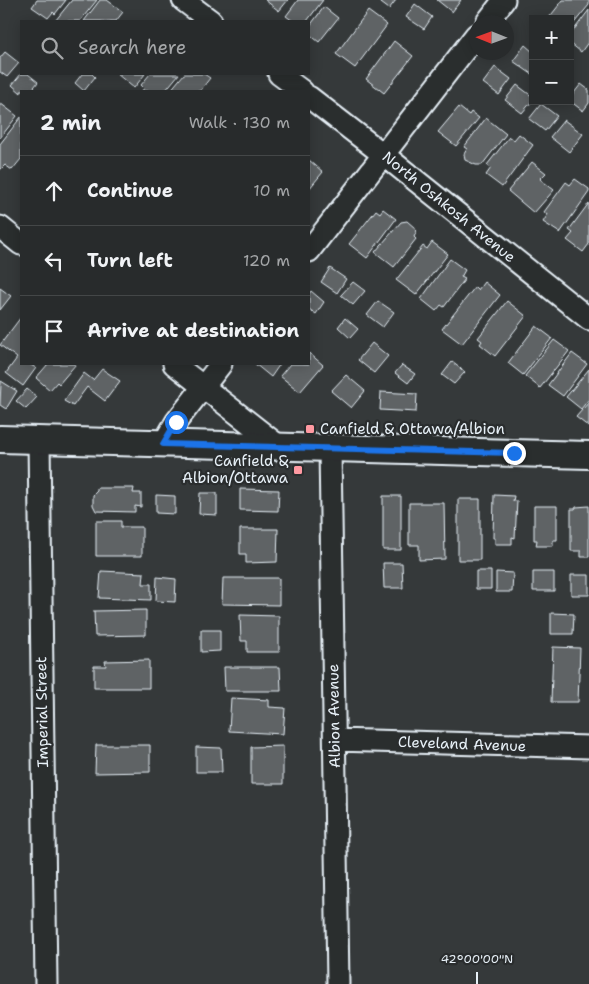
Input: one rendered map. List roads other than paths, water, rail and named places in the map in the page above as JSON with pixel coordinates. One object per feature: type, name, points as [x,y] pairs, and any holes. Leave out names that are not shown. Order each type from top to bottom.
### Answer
[{"type":"street","points":[[183,0],[210,20]]},
{"type":"street","points":[[492,15],[504,0]]},
{"type":"street","points":[[310,250],[469,44]]},
{"type":"street","points":[[280,75],[301,90]]},
{"type":"street","name":"North Oshkosh Avenue","points":[[310,98],[384,154],[589,319]]},
{"type":"street","points":[[0,227],[20,243]]},
{"type":"street","points":[[175,365],[280,446]]},
{"type":"street","points":[[163,444],[203,386],[220,365]]},
{"type":"street","points":[[0,440],[589,455]]},
{"type":"street","name":"Imperial Street","points":[[39,441],[46,984]]},
{"type":"street","name":"Albion Avenue","points":[[330,448],[338,984]]},
{"type":"street","name":"Cleveland Avenue","points":[[335,740],[589,747]]},
{"type":"place","name":"Canfield & Ottawa/Albion","points":[[310,429]]},
{"type":"place","name":"Canfield & Albion/Ottawa","points":[[298,470]]}]
